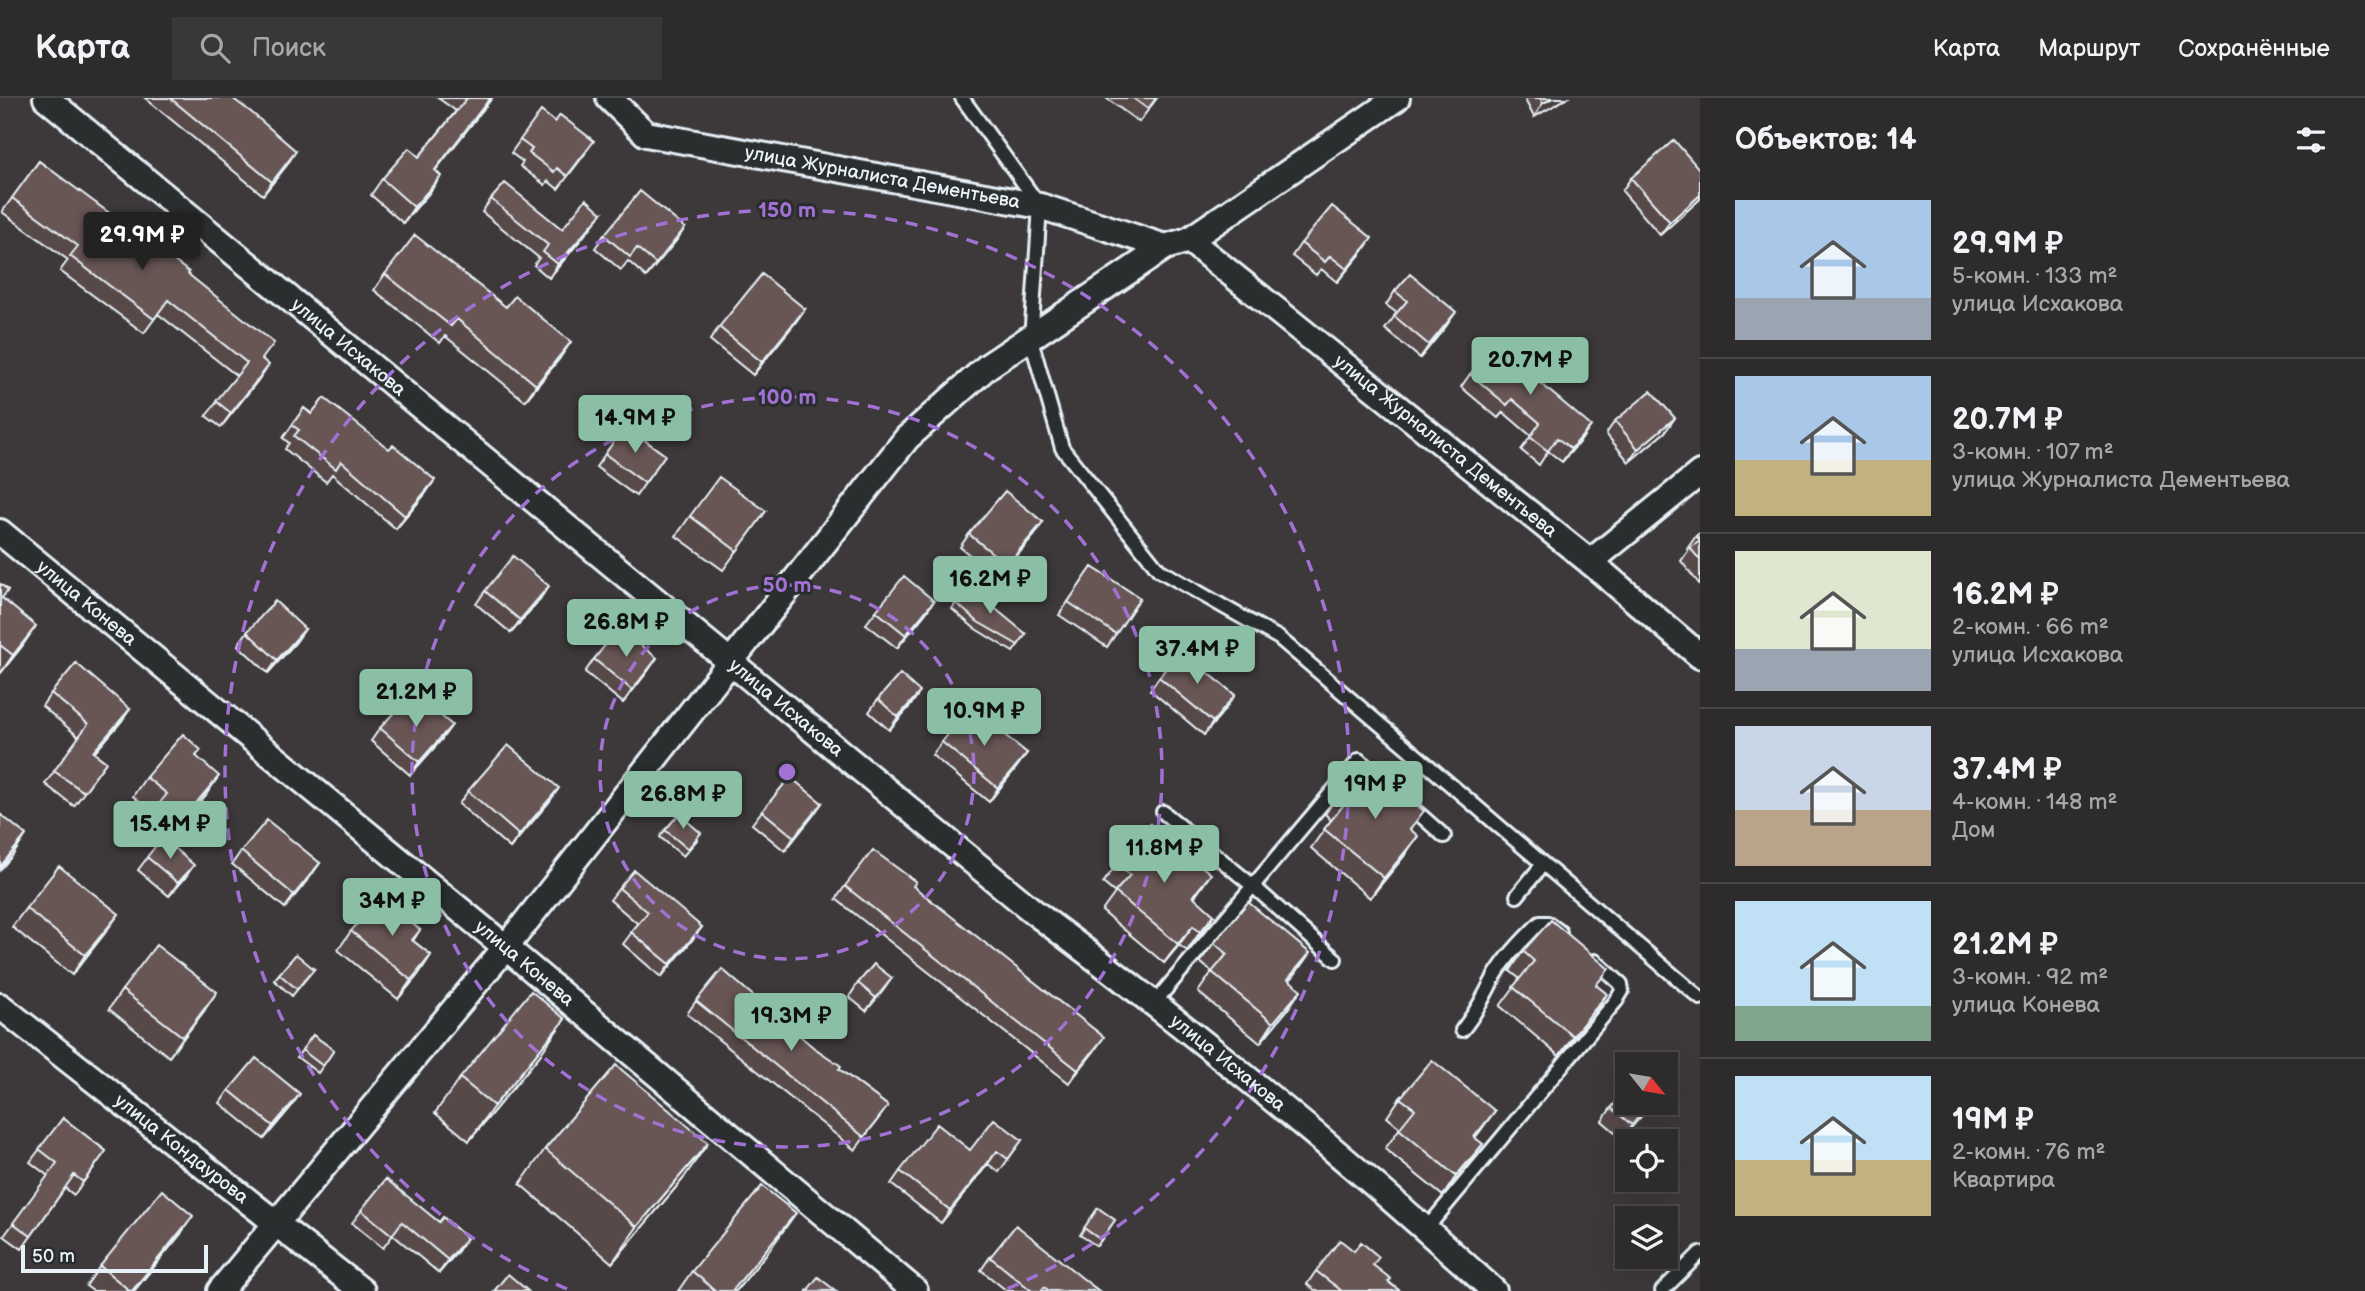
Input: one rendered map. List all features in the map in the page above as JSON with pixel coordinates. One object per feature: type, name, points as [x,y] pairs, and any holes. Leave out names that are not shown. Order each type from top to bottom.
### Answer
[{"type":"street","name":"улица Исхакова","points":[[46,98],[1034,912],[1155,1003],[1426,1229],[1494,1291]]},
{"type":"street","name":"улица Журналиста Дементьева","points":[[609,98],[646,134],[1040,206],[1165,247]]},
{"type":"street","points":[[220,1291],[506,947],[907,438],[988,366],[1031,340],[1165,247],[1189,240],[1397,98]]},
{"type":"street","name":"улица Журналиста Дементьева","points":[[1189,240],[1590,562],[1700,656]]},
{"type":"street","points":[[1590,562],[1700,473]]},
{"type":"street","name":"улица Конева","points":[[0,532],[506,947],[915,1291]]},
{"type":"street","name":"улица Кондаурова","points":[[0,1006],[277,1221],[362,1291]]},
{"type":"lane","points":[[962,98],[1040,206],[1031,340],[1062,448],[1159,570],[1279,638],[1700,998]]},
{"type":"lane","points":[[1155,1003],[1359,760],[1444,836]]},
{"type":"lane","points":[[1163,812],[1253,886],[1335,959]]},
{"type":"lane","points":[[1517,896],[1543,864]]},
{"type":"lane","points":[[1426,1229],[1622,991],[1616,978],[1548,923],[1540,923],[1497,972],[1481,1007],[1462,1030]]},
{"type":"lane","points":[[1662,1291],[1700,1253]]},
{"type":"building","points":[[170,98],[232,98],[296,151],[272,182]]},
{"type":"building","points":[[467,98],[490,98],[435,170],[441,176],[414,207],[382,179],[409,148],[419,157]]},
{"type":"building","points":[[1133,98],[1156,98],[1148,109]]},
{"type":"building","points":[[1540,98],[1553,98],[1543,103]]},
{"type":"building","points":[[541,111],[555,122],[560,115],[594,141],[567,176],[557,168],[554,172],[529,153],[532,149],[520,140]]},
{"type":"building","points":[[1674,140],[1700,170],[1700,195],[1670,222],[1631,178]]},
{"type":"building","points":[[39,161],[189,272],[188,274],[274,343],[262,359],[269,365],[231,413],[216,401],[247,363],[168,300],[154,319],[70,256],[78,246],[12,198]]},
{"type":"building","points":[[505,183],[562,229],[586,199],[602,213],[558,264],[543,252],[548,245],[491,199]]},
{"type":"building","points":[[640,191],[685,228],[656,264],[637,248],[630,257],[604,235]]},
{"type":"building","points":[[1332,206],[1372,238],[1347,269],[1330,256],[1325,262],[1301,243]]},
{"type":"building","points":[[415,235],[506,307],[515,296],[571,342],[536,385],[457,319],[451,326],[385,274]]},
{"type":"building","points":[[762,274],[805,309],[762,362],[719,327]]},
{"type":"building","points":[[1410,274],[1456,312],[1429,345],[1394,316],[1407,301],[1395,291]]},
{"type":"building","points":[[1497,341],[1535,372],[1532,376],[1591,426],[1571,449],[1557,438],[1548,451],[1530,437],[1540,423],[1512,399],[1507,405],[1470,374]]},
{"type":"building","points":[[1651,391],[1675,418],[1638,449],[1615,421]]},
{"type":"building","points":[[324,398],[389,449],[393,445],[435,480],[405,516],[341,461],[336,469],[294,436],[299,430],[292,425],[304,408],[311,414]]},
{"type":"building","points":[[625,426],[665,455],[645,483],[605,454]]},
{"type":"building","points":[[719,477],[766,511],[737,551],[690,516]]},
{"type":"building","points":[[1005,491],[1043,522],[1007,565],[969,534]]},
{"type":"building","points":[[1700,541],[1700,560],[1690,548]]},
{"type":"building","points":[[513,556],[549,586],[520,620],[485,591]]},
{"type":"building","points":[[1092,567],[1140,598],[1116,634],[1068,602]]},
{"type":"building","points":[[904,576],[934,601],[906,635],[876,611]]},
{"type":"building","points":[[0,584],[8,590],[2,598],[36,626],[13,655],[0,645]]},
{"type":"building","points":[[969,587],[1026,634],[1018,645],[978,622],[956,603]]},
{"type":"building","points":[[275,601],[305,629],[277,660],[247,632]]},
{"type":"building","points":[[619,628],[657,658],[632,690],[594,659]]},
{"type":"building","points":[[1181,650],[1235,695],[1213,722],[1159,677]]},
{"type":"building","points":[[76,663],[130,709],[93,752],[106,762],[84,792],[54,771],[88,724],[51,693]]},
{"type":"building","points":[[900,674],[920,692],[898,717],[878,699]]},
{"type":"building","points":[[407,698],[421,711],[427,704],[452,725],[419,762],[380,728]]},
{"type":"building","points":[[970,707],[1027,753],[998,788],[942,742]]},
{"type":"building","points":[[183,734],[201,750],[196,756],[219,776],[180,822],[159,804],[167,794],[146,777]]},
{"type":"building","points":[[508,745],[559,788],[519,835],[468,791]]},
{"type":"building","points":[[1365,763],[1424,811],[1410,829],[1418,836],[1384,878],[1324,829],[1346,802],[1338,795]]},
{"type":"building","points":[[790,777],[822,803],[794,837],[762,811]]},
{"type":"building","points":[[0,814],[26,835],[0,867]]},
{"type":"building","points":[[679,814],[701,833],[688,849],[665,830]]},
{"type":"building","points":[[267,820],[320,863],[294,895],[241,851]]},
{"type":"building","points":[[1150,824],[1211,874],[1193,896],[1214,915],[1200,932],[1193,926],[1178,944],[1115,892],[1130,875],[1117,864]]},
{"type":"building","points":[[162,838],[194,865],[178,883],[147,857]]},
{"type":"building","points":[[873,850],[916,882],[913,886],[1104,1037],[1078,1070],[845,886]]},
{"type":"building","points":[[59,866],[119,914],[85,955],[26,908]]},
{"type":"building","points":[[634,870],[702,927],[670,964],[631,932],[648,912],[619,888]]},
{"type":"building","points":[[380,897],[420,930],[412,940],[431,955],[411,980],[351,931]]},
{"type":"building","points":[[1248,902],[1310,953],[1288,979],[1301,990],[1273,1023],[1212,972],[1227,954],[1214,943]]},
{"type":"building","points":[[1551,920],[1609,969],[1596,985],[1607,994],[1573,1036],[1513,987],[1534,961],[1523,951]]},
{"type":"building","points":[[156,945],[217,992],[183,1037],[122,990]]},
{"type":"building","points":[[296,954],[314,969],[297,989],[279,974]]},
{"type":"building","points":[[874,964],[892,978],[876,998],[858,983]]},
{"type":"building","points":[[722,969],[813,1047],[841,1066],[839,1069],[888,1106],[864,1137],[696,1001]]},
{"type":"building","points":[[531,991],[565,1019],[494,1106],[460,1078]]},
{"type":"building","points":[[313,1035],[334,1050],[323,1066],[302,1050]]},
{"type":"building","points":[[256,1058],[300,1094],[273,1126],[229,1090]]},
{"type":"building","points":[[1432,1060],[1495,1111],[1474,1137],[1483,1144],[1456,1176],[1399,1129],[1415,1109],[1400,1098]]},
{"type":"building","points":[[616,1065],[708,1143],[637,1227],[545,1149]]},
{"type":"building","points":[[1620,1115],[1640,1115],[1632,1125]]},
{"type":"building","points":[[63,1118],[106,1151],[83,1182],[74,1175],[31,1236],[13,1223],[57,1163],[39,1149]]},
{"type":"building","points":[[994,1119],[1022,1140],[1008,1159],[997,1151],[950,1210],[900,1171],[937,1124],[970,1150]]},
{"type":"building","points":[[386,1179],[439,1222],[443,1217],[467,1238],[448,1260],[402,1222],[392,1235],[361,1210]]},
{"type":"building","points":[[762,1186],[796,1213],[732,1291],[716,1291],[692,1271]]},
{"type":"building","points":[[162,1190],[193,1216],[130,1291],[100,1266]]},
{"type":"building","points":[[1098,1208],[1115,1220],[1101,1240],[1084,1228]]},
{"type":"building","points":[[1016,1225],[1099,1291],[1050,1291],[1044,1287],[1041,1291],[1032,1291],[990,1257]]},
{"type":"building","points":[[1340,1240],[1354,1251],[1361,1242],[1379,1257],[1373,1265],[1391,1279],[1388,1282],[1400,1291],[1342,1291],[1316,1271]]},
{"type":"building","points":[[508,1274],[528,1291],[494,1291]]},
{"type":"building","points":[[818,1277],[836,1291],[807,1291]]}]
